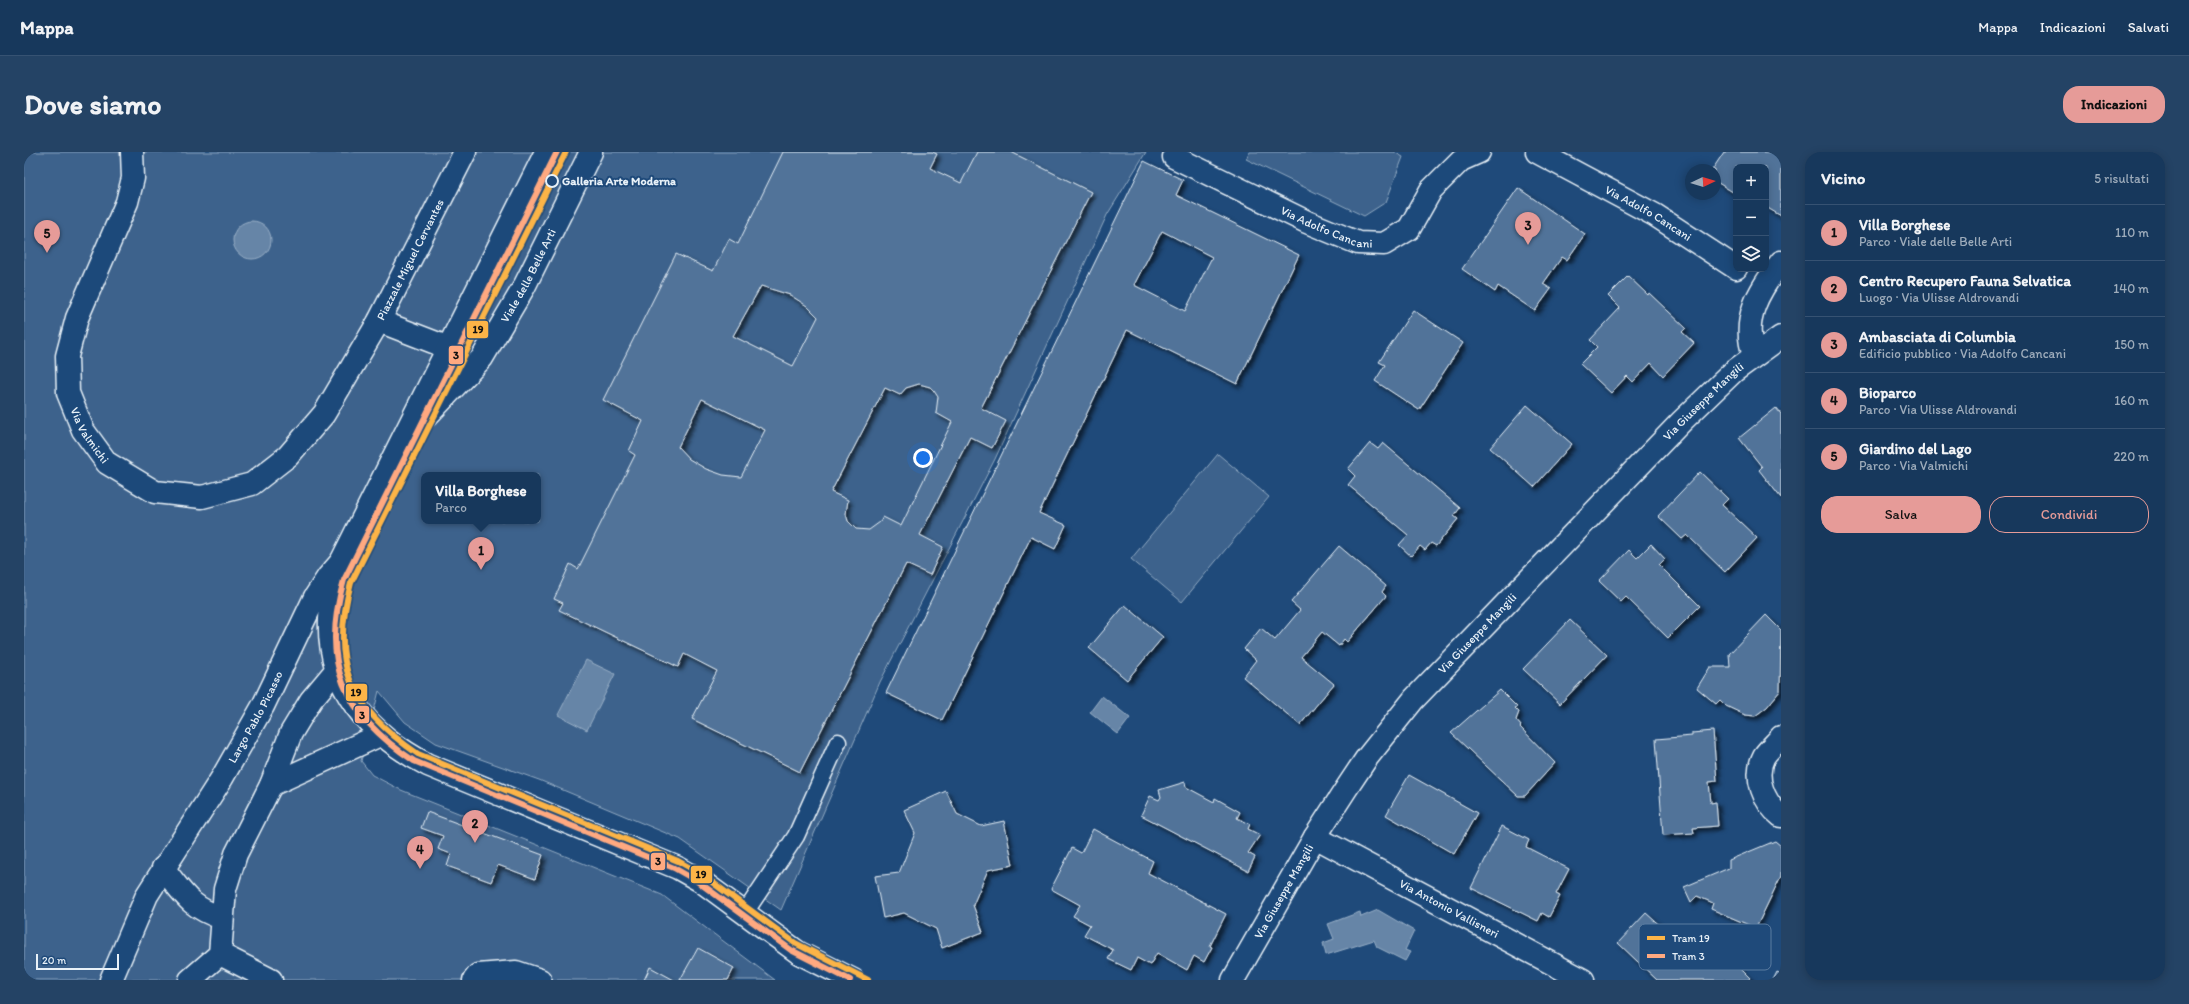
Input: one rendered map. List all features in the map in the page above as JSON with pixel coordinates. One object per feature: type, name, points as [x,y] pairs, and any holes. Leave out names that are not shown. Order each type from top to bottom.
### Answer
[{"type":"street","name":"Via Valmichi","points":[[132,152],[133,178],[127,202],[77,318],[67,356],[68,393],[83,430],[107,463],[155,492],[202,497],[252,484],[288,456],[324,414],[379,321]]},
{"type":"street","name":"Piazzale Miguel Cervantes","points":[[449,348],[379,321],[465,152]]},
{"type":"street","name":"Viale delle Belle Arti","points":[[546,152],[341,562],[333,596],[330,621],[332,649],[337,669],[354,704],[380,735],[398,749],[428,765],[678,868],[701,881],[744,914],[808,958],[853,980]]},
{"type":"street","name":"Viale delle Belle Arti","points":[[402,442],[482,358],[524,287],[591,152]]},
{"type":"street","name":"Via Adolfo Cancani","points":[[1176,152],[1174,157],[1307,222],[1358,243],[1384,244],[1409,228],[1431,190],[1460,160],[1480,152]]},
{"type":"street","name":"Via Adolfo Cancani","points":[[1537,152],[1655,215],[1733,266]]},
{"type":"street","points":[[1754,355],[1749,332],[1750,319],[1754,304],[1764,286],[1781,262]]},
{"type":"street","name":"Via Adolfo Cancani","points":[[1742,272],[1764,286]]},
{"type":"street","name":"Via Giuseppe Mangili","points":[[1233,980],[1315,837],[1366,759],[1414,700],[1682,421],[1734,371],[1754,355],[1781,337]]},
{"type":"street","name":"Largo Pablo Picasso","points":[[111,980],[137,916],[163,868],[222,778],[262,706],[315,597],[328,577],[341,562]]},
{"type":"street","points":[[190,980],[220,954],[225,889],[236,854],[271,785],[291,733],[311,700],[337,669]]},
{"type":"street","points":[[271,785],[380,735]]},
{"type":"street","points":[[1781,737],[1764,757],[1761,779],[1765,798],[1781,816]]},
{"type":"street","name":"Via Antonio Vallisneri","points":[[1315,837],[1584,980]]},
{"type":"street","points":[[163,868],[190,902],[203,912],[222,918]]},
{"type":"street","points":[[220,954],[271,980]]},
{"type":"street","points":[[474,980],[478,975],[516,972],[540,980]]},
{"type":"lane","points":[[744,914],[796,836],[838,742]]},
{"type":"shaded area","points":[[24,152],[1146,152],[1107,215],[995,459],[880,682],[781,910],[680,839],[539,780],[436,743],[405,722],[379,691],[361,761],[372,775],[401,790],[662,895],[775,980],[24,980]]},
{"type":"shaded area","points":[[1250,152],[1394,152],[1403,157],[1386,202],[1364,216],[1246,159]]},
{"type":"shaded area","points":[[252,221],[265,227],[271,240],[265,253],[252,259],[239,253],[233,240],[239,227]]},
{"type":"shaded area","points":[[1218,454],[1269,497],[1182,602],[1131,559]]},
{"type":"shaded area","points":[[586,660],[615,674],[587,730],[558,715]]},
{"type":"shaded area","points":[[1102,696],[1130,718],[1118,734],[1090,712]]},
{"type":"shaded area","points":[[1378,910],[1414,931],[1405,950],[1410,952],[1405,961],[1377,947],[1374,940],[1326,955],[1323,943],[1334,939],[1328,924],[1360,912],[1361,917]]},
{"type":"building","points":[[783,152],[932,152],[937,154],[930,168],[961,183],[977,152],[1011,152],[1091,192],[981,408],[1006,421],[992,448],[970,437],[920,535],[943,547],[930,575],[906,564],[800,772],[692,719],[717,671],[684,654],[678,667],[559,610],[563,603],[554,599],[570,564],[578,569],[635,455],[629,451],[643,421],[603,400],[676,254],[713,271],[729,239],[738,244]],"holes":[[[761,286],[790,295],[807,306],[818,317],[793,366],[733,336]],[[919,384],[930,387],[938,397],[936,413],[952,422],[901,526],[883,517],[880,522],[869,530],[856,529],[848,521],[846,514],[848,500],[831,492],[885,388],[900,395],[906,388]],[[702,399],[765,430],[741,477],[723,475],[706,469],[689,459],[678,447]]]},
{"type":"building","points":[[1724,152],[1781,152],[1781,216],[1769,209],[1769,164],[1733,164],[1733,192],[1721,185],[1721,164],[1716,164]]},
{"type":"building","points":[[1144,161],[1183,180],[1176,195],[1299,255],[1237,384],[1127,330],[1039,513],[1066,525],[1055,549],[1031,537],[942,720],[886,693]],"holes":[[[1162,231],[1212,257],[1185,311],[1134,285]]]},
{"type":"building","points":[[1518,188],[1585,234],[1567,260],[1562,257],[1543,284],[1551,289],[1535,311],[1498,286],[1495,292],[1462,269]]},
{"type":"building","points":[[1628,276],[1648,295],[1649,293],[1686,328],[1682,332],[1694,343],[1663,376],[1651,363],[1633,382],[1627,376],[1611,393],[1580,364],[1597,347],[1590,340],[1620,308],[1608,296]]},
{"type":"building","points":[[1413,310],[1463,343],[1419,410],[1375,381],[1385,365],[1379,362]]},
{"type":"building","points":[[1527,405],[1572,444],[1534,487],[1490,448]]},
{"type":"building","points":[[1776,408],[1781,414],[1781,498],[1759,470],[1762,467],[1739,438]]},
{"type":"building","points":[[1370,443],[1378,449],[1383,443],[1460,508],[1454,516],[1458,519],[1436,546],[1431,543],[1425,550],[1420,546],[1411,556],[1399,545],[1408,535],[1348,485],[1355,476],[1348,469]]},
{"type":"building","points":[[1700,472],[1728,499],[1722,505],[1757,538],[1725,572],[1687,535],[1682,539],[1658,516]]},
{"type":"building","points":[[1651,544],[1665,559],[1659,565],[1700,606],[1668,638],[1626,597],[1621,602],[1599,581],[1629,550],[1637,558]]},
{"type":"building","points":[[1339,546],[1386,586],[1382,592],[1386,596],[1347,642],[1344,639],[1339,646],[1322,632],[1301,657],[1334,684],[1300,725],[1243,677],[1256,660],[1244,649],[1261,628],[1275,640],[1300,610],[1291,602]]},
{"type":"building","points":[[1125,605],[1163,637],[1127,680],[1089,648]]},
{"type":"building","points":[[1766,615],[1781,630],[1780,691],[1767,707],[1755,716],[1745,715],[1726,706],[1720,700],[1716,704],[1697,688],[1710,667],[1730,667],[1729,654]]},
{"type":"building","points":[[1570,620],[1607,655],[1560,704],[1523,669]]},
{"type":"building","points":[[1500,690],[1517,707],[1515,708],[1519,712],[1516,720],[1521,726],[1520,727],[1555,763],[1525,796],[1518,796],[1451,733]]},
{"type":"building","points":[[1713,731],[1717,781],[1709,782],[1711,803],[1716,802],[1718,826],[1693,828],[1694,833],[1663,835],[1656,739],[1692,736],[1692,733]]},
{"type":"building","points":[[1409,775],[1477,813],[1454,854],[1386,815]]},
{"type":"building","points":[[1185,782],[1186,787],[1214,802],[1215,798],[1240,812],[1237,818],[1250,824],[1248,829],[1260,835],[1248,853],[1255,857],[1248,871],[1141,815],[1150,796],[1159,800],[1161,797],[1159,790]]},
{"type":"building","points":[[946,791],[957,814],[981,826],[1004,821],[1013,865],[988,870],[973,905],[983,932],[942,948],[936,929],[904,913],[883,918],[875,876],[899,873],[915,833],[904,810]]},
{"type":"building","points":[[427,812],[543,855],[535,879],[498,865],[491,882],[447,866],[451,854],[438,849],[443,836],[421,828]]},
{"type":"building","points":[[1502,826],[1529,840],[1526,847],[1569,869],[1556,894],[1560,896],[1549,917],[1542,913],[1538,921],[1471,888]]},
{"type":"building","points":[[1093,829],[1153,861],[1148,873],[1226,914],[1210,946],[1212,947],[1204,962],[1194,956],[1187,970],[1157,953],[1150,965],[1137,958],[1131,970],[1108,959],[1113,950],[1084,935],[1090,925],[1073,916],[1080,905],[1051,889],[1072,848],[1081,853]]},
{"type":"building","points":[[1775,841],[1781,846],[1781,876],[1758,924],[1747,924],[1711,909],[1713,903],[1697,896],[1691,902],[1684,887],[1729,868],[1729,860]]},
{"type":"building","points":[[1646,913],[1658,924],[1639,924],[1639,963],[1618,943]]},
{"type":"building","points":[[698,948],[734,968],[728,980],[680,980]]},
{"type":"building","points":[[650,967],[674,980],[644,980]]},
{"type":"building","points":[[1646,970],[1742,970],[1750,978],[1748,980],[1657,980]]},
{"type":"building","points":[[1777,972],[1781,974],[1781,980],[1773,980]]},
{"type":"tram line","name":"3","points":[[557,152],[344,580],[337,610],[335,637],[337,661],[343,684],[354,705],[370,725],[390,743],[414,761],[674,868],[697,881],[791,950],[850,980]]},
{"type":"tram line","name":"19","points":[[566,152],[351,583],[345,612],[343,637],[345,661],[351,682],[361,701],[376,719],[395,737],[418,754],[678,861],[701,874],[795,943],[868,980]]},
{"type":"place","name":"Galleria Arte Moderna","points":[[552,181]]},
{"type":"place","name":"Ambasciata di Columbia","points":[[1528,245]]},
{"type":"place","name":"Giardino del Lago","points":[[47,253]]},
{"type":"place","name":"Villa Borghese","points":[[481,570]]},
{"type":"place","name":"Centro Recupero Fauna Selvatica","points":[[475,843]]},
{"type":"place","name":"Bioparco","points":[[420,869]]}]
